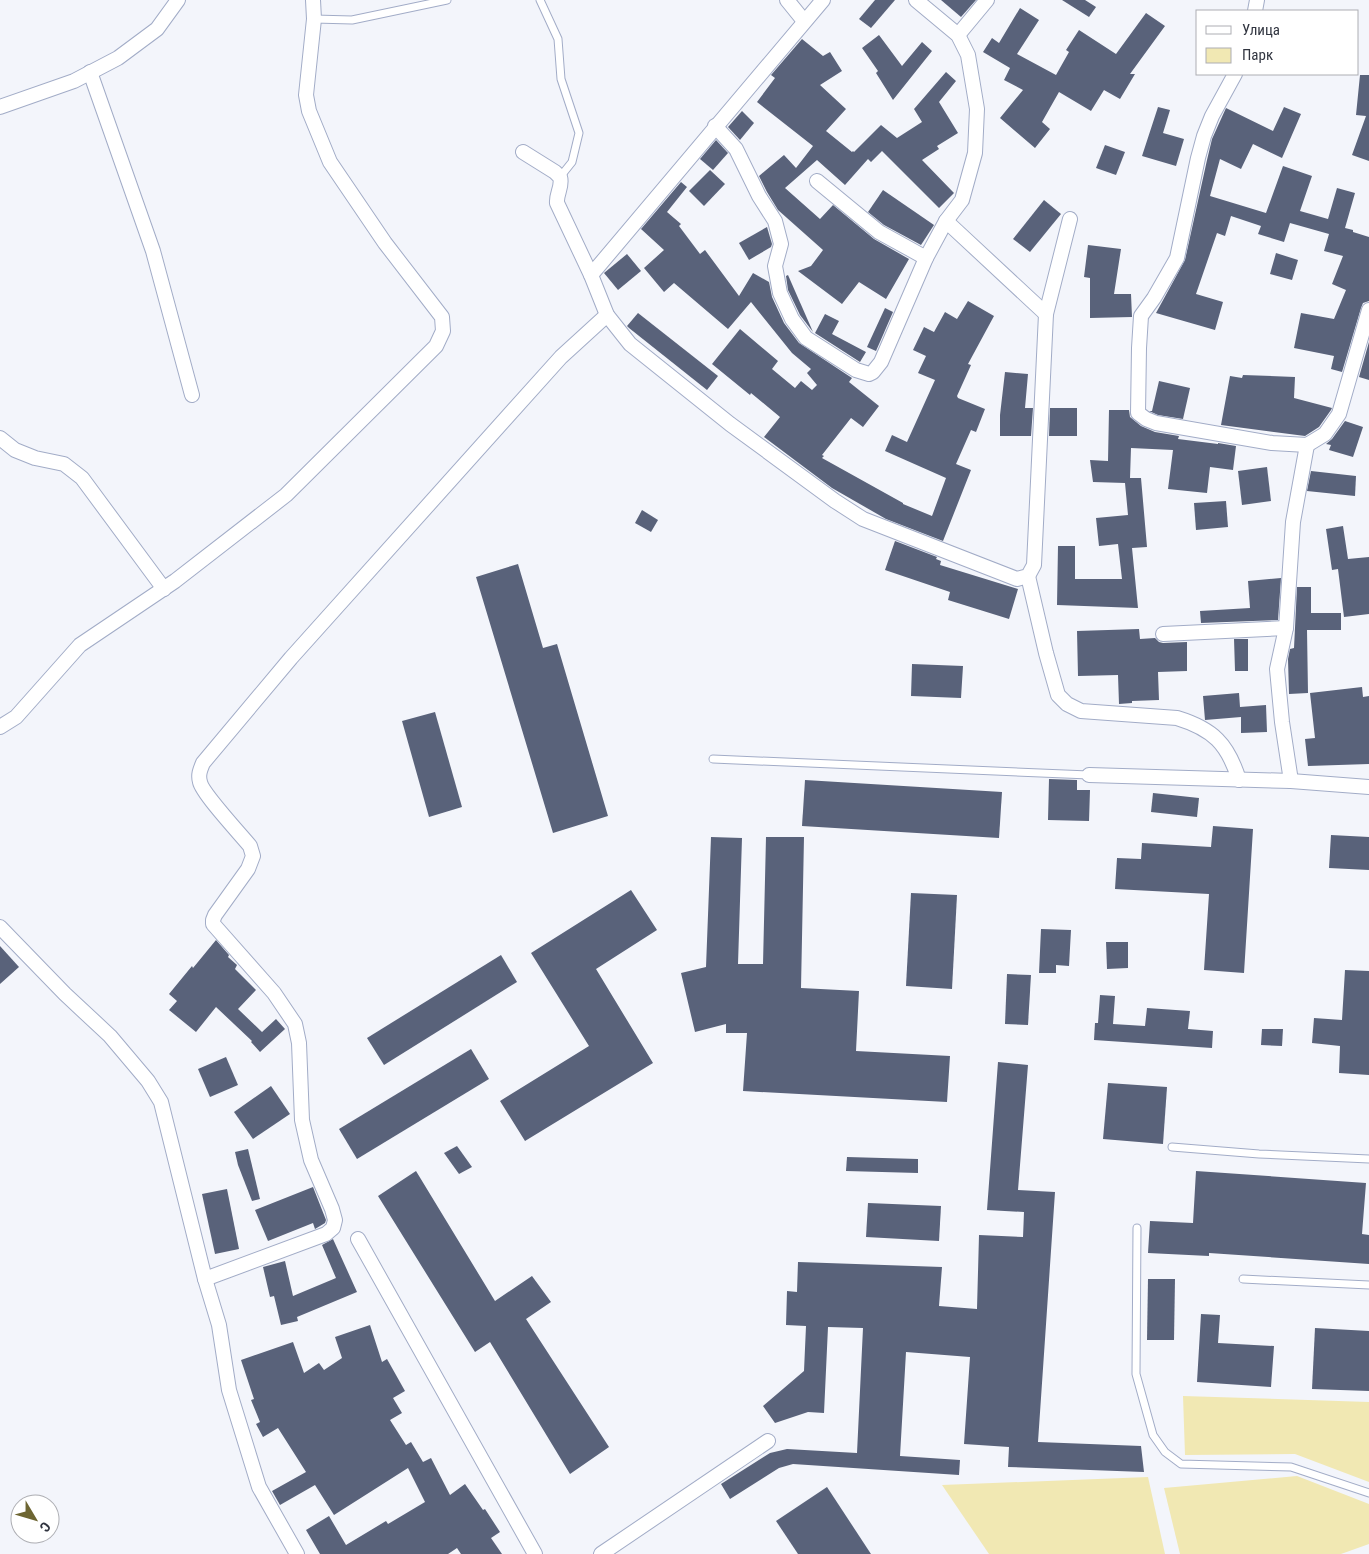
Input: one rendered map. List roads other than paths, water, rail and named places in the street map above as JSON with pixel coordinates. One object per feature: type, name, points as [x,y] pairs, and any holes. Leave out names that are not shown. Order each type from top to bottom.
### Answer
[{"type":"street","points":[[0,108],[74,80],[118,58],[157,29],[178,0]]},
{"type":"street","points":[[0,727],[16,718],[80,645],[164,589],[286,495],[436,346],[443,332],[442,317],[385,243],[330,162],[309,111],[306,95],[314,19],[313,0]]},
{"type":"street","points":[[787,0],[804,21]]},
{"type":"street","points":[[590,275],[823,0]]},
{"type":"street","points":[[715,126],[736,150],[759,196],[775,221],[781,244],[776,266],[780,293],[792,319],[806,338],[826,352],[856,370],[869,374],[873,372],[881,362],[926,258],[946,221],[962,200],[975,153],[977,110],[968,55],[958,35],[916,0]]},
{"type":"street","points":[[958,35],[987,0]]},
{"type":"street","points":[[90,72],[153,251],[192,394]]},
{"type":"street","points":[[1234,75],[1212,116],[1204,136],[1177,258],[1154,298],[1140,316],[1138,413],[1146,419],[1156,422],[1272,444],[1307,445],[1325,434],[1339,414],[1369,310]]},
{"type":"street","points":[[524,152],[560,177],[561,184],[557,203],[607,315],[630,344],[730,424],[835,501],[863,519],[1017,579],[1028,576]]},
{"type":"street","points":[[817,181],[879,232],[926,258]]},
{"type":"street","points":[[1070,219],[1046,314],[1034,565],[1028,576],[1058,695],[1067,704],[1081,711],[1177,718],[1192,722],[1212,734],[1224,745],[1234,763],[1239,780]]},
{"type":"street","points":[[946,221],[1046,314]]},
{"type":"street","points":[[205,1279],[326,1234],[333,1228],[335,1220],[332,1208],[311,1160],[302,1120],[300,1042],[295,1024],[274,993],[213,924],[215,915],[248,869],[253,856],[250,846],[210,799],[200,784],[199,773],[203,763],[291,658],[561,357],[607,315]]},
{"type":"street","points":[[0,438],[15,450],[35,458],[64,464],[82,478],[164,589]]},
{"type":"street","points":[[1292,781],[1282,722],[1277,669],[1286,628],[1293,522],[1307,445]]},
{"type":"street","points":[[1163,634],[1286,628]]},
{"type":"street","points":[[1089,774],[1292,781],[1369,787]]},
{"type":"street","points":[[0,927],[65,994],[110,1036],[148,1081],[161,1102],[205,1279],[219,1324],[229,1390],[259,1487],[297,1554]]},
{"type":"street","points":[[358,1239],[535,1554]]},
{"type":"street","points":[[601,1554],[768,1441]]},
{"type":"lane","points":[[314,19],[352,20],[447,0]]},
{"type":"lane","points":[[540,0],[558,38],[561,79],[578,133],[572,162],[560,177]]},
{"type":"lane","points":[[713,759],[1089,774]]},
{"type":"lane","points":[[1172,1147],[1259,1154],[1369,1159]]},
{"type":"lane","points":[[1137,1228],[1136,1374],[1153,1436],[1165,1452],[1181,1464],[1292,1467],[1369,1493]]},
{"type":"lane","points":[[1243,1279],[1369,1284]]}]
